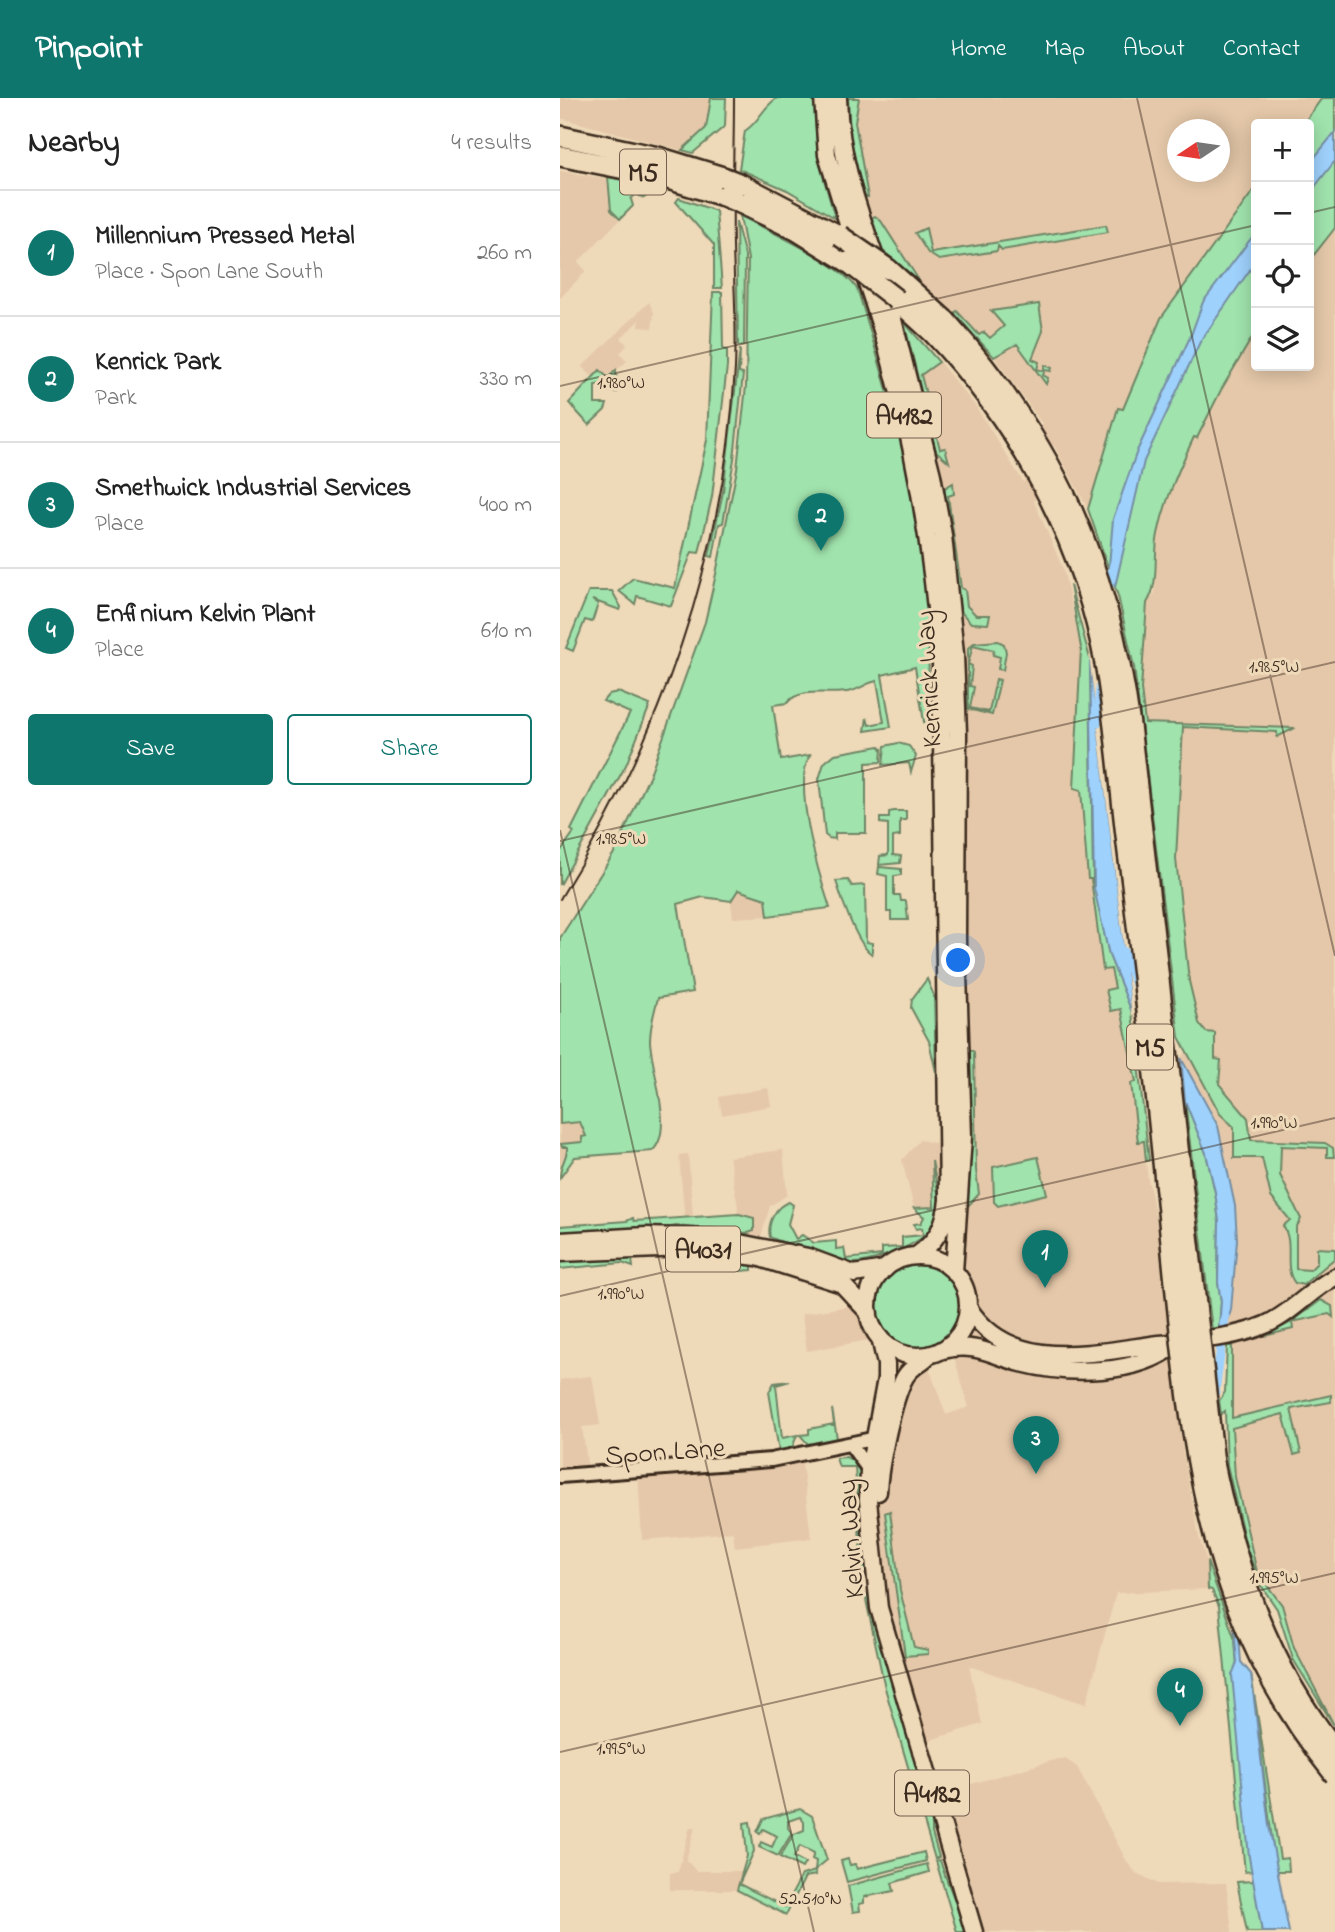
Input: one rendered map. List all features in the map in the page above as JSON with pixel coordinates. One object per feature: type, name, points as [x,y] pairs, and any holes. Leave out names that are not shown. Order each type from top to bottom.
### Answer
[{"type":"highway","name":"M5","points":[[560,125],[591,141],[732,190],[840,236],[888,269],[939,327],[1038,476],[1074,556],[1097,628],[1106,671],[1180,1331],[1210,1531],[1239,1618],[1261,1667],[1289,1716],[1335,1775]]},
{"type":"highway","name":"M5","points":[[560,136],[591,141]]},
{"type":"highway","name":"M5","points":[[560,156],[732,190],[848,262],[980,359],[1023,417],[1056,473],[1088,546],[1111,619],[1121,662],[1214,1463],[1237,1561],[1255,1612],[1315,1724],[1335,1749]]},
{"type":"highway","name":"M5","points":[[560,165],[595,162]]},
{"type":"main road","name":"Kenrick Way","points":[[823,98],[827,155],[901,402],[926,524],[935,586],[940,663],[948,1200],[939,1234],[916,1256]]},
{"type":"main road","name":"Kenrick Way","points":[[838,98],[842,148],[850,182],[884,283],[916,404],[943,534],[950,598],[958,733],[957,939],[962,1137],[954,1272]]},
{"type":"main road","name":"A4031","points":[[560,1241],[646,1236],[715,1238],[808,1257],[855,1274],[885,1269]]},
{"type":"main road","name":"A4031","points":[[560,1253],[684,1248],[757,1257],[842,1284],[869,1313]]},
{"type":"main road","name":"A4182","points":[[885,1269],[901,1259],[916,1256]]},
{"type":"main road","points":[[916,1256],[933,1258],[954,1272]]},
{"type":"main road","points":[[968,1307],[983,1327],[1004,1342],[1038,1352],[1078,1355],[1176,1344],[1256,1329],[1280,1317],[1328,1281],[1335,1265]]},
{"type":"main road","points":[[869,1313],[872,1288],[885,1269]]},
{"type":"main road","name":"A4182","points":[[935,1353],[962,1330],[968,1307],[966,1291],[954,1272]]},
{"type":"main road","name":"A4182","points":[[869,1313],[880,1338]]},
{"type":"main road","points":[[880,1338],[903,1354],[935,1353],[970,1346],[1030,1364],[1096,1370],[1160,1356],[1176,1344]]},
{"type":"main road","name":"Kelvin Way","points":[[880,1338],[886,1364],[886,1379],[869,1470],[872,1559],[882,1622],[974,1932]]},
{"type":"main road","name":"Kelvin Way","points":[[893,1653],[895,1646],[880,1545],[877,1496],[883,1457],[903,1382],[913,1366],[935,1353]]},
{"type":"main road","points":[[1078,1355],[1092,1359],[1096,1370]]},
{"type":"street","points":[[874,1438],[884,1435],[903,1382]]},
{"type":"street","name":"Spon Lane","points":[[560,1476],[771,1460],[874,1438]]},
{"type":"street","points":[[850,1444],[869,1470]]},
{"type":"street","name":"Spon Lane","points":[[560,1483],[713,1472],[754,1467],[771,1460]]},
{"type":"shaded area","points":[[560,98],[713,98],[713,125],[693,153],[560,118]]},
{"type":"shaded area","points":[[830,98],[1322,98],[1307,119],[1251,119],[1251,194],[1161,318],[1123,410],[1118,408],[1088,509],[1054,445],[1034,501],[1063,569],[1081,648],[1075,788],[1081,789],[1088,879],[1091,879],[1103,970],[1111,968],[1115,988],[1106,990],[1121,1009],[1132,1056],[1148,1179],[1178,1324],[1170,1346],[1183,1453],[1199,1537],[1207,1561],[1208,1589],[1116,1593],[1086,1704],[969,1666],[982,1724],[917,1744],[893,1653],[872,1504],[881,1430],[895,1371],[907,1354],[929,1355],[928,1365],[946,1415],[969,1407],[954,1357],[941,1351],[962,1330],[968,1307],[962,1283],[941,1261],[954,1207],[914,1208],[902,1160],[920,1140],[948,1146],[950,689],[879,302],[923,342],[976,407],[1024,483],[1043,425],[988,348],[920,282],[857,232],[835,151]]},
{"type":"shaded area","points":[[560,171],[657,187],[644,198],[637,194],[631,199],[633,206],[578,262],[586,271],[560,298]]},
{"type":"shaded area","points":[[1335,221],[1335,1723],[1315,1693],[1294,1648],[1282,1605],[1257,1572],[1235,1477],[1230,1387],[1234,1327],[1226,1325],[1231,1310],[1237,1240],[1235,1206],[1218,1126],[1181,1058],[1206,1032],[1199,1023],[1189,981],[1176,859],[1180,723],[1145,723],[1141,689],[1147,603],[1155,593],[1157,537],[1169,493],[1206,408],[1251,331],[1251,371],[1314,371],[1314,248]]},
{"type":"shaded area","points":[[649,302],[654,313],[652,328],[639,327],[639,320],[621,338],[627,345],[620,353],[627,361],[608,378],[600,370],[593,377],[582,367]]},
{"type":"shaded area","points":[[738,890],[766,899],[768,916],[733,918],[731,901]]},
{"type":"shaded area","points":[[768,1088],[771,1106],[722,1115],[719,1097]]},
{"type":"shaded area","points":[[560,1094],[615,1098],[560,1178]]},
{"type":"shaded area","points":[[783,1150],[787,1195],[770,1206],[757,1250],[733,1247],[738,1207],[729,1157]]},
{"type":"shaded area","points":[[688,1154],[695,1243],[687,1242],[679,1155]]},
{"type":"shaded area","points":[[861,1304],[880,1338],[807,1351],[802,1314]]},
{"type":"shaded area","points":[[592,1376],[600,1425],[582,1427],[589,1477],[560,1480],[560,1380]]},
{"type":"shaded area","points":[[801,1454],[811,1538],[735,1547],[733,1532],[642,1540],[638,1473]]},
{"type":"shaded area","points":[[1065,1759],[1077,1767],[1127,1862],[1136,1873],[1158,1884],[1226,1883],[1232,1932],[974,1932],[933,1795]]},
{"type":"shaded area","points":[[690,1827],[695,1827],[686,1860],[696,1871],[742,1871],[737,1890],[670,1890],[670,1873],[678,1872]]},
{"type":"green space","points":[[711,98],[726,98],[725,126],[693,153],[682,150],[706,128]]},
{"type":"green space","points":[[777,98],[814,98],[818,158],[835,218],[787,190],[739,169],[745,131]]},
{"type":"green space","points":[[848,98],[859,98],[855,122],[868,197],[864,197],[850,137]]},
{"type":"green space","points":[[1322,98],[1335,98],[1335,228],[1314,255],[1314,119],[1307,119]]},
{"type":"green space","points":[[608,177],[657,187],[644,198],[636,194],[631,199],[633,206],[620,219],[611,210]]},
{"type":"green space","points":[[1251,194],[1251,339],[1197,438],[1194,437],[1164,509],[1158,534],[1154,587],[1147,603],[1141,689],[1145,723],[1295,728],[1277,737],[1277,732],[1183,727],[1176,859],[1189,981],[1199,1023],[1206,1032],[1215,1033],[1215,1059],[1221,1060],[1219,1084],[1248,1118],[1251,1140],[1325,1143],[1333,1148],[1334,1157],[1327,1157],[1327,1148],[1281,1146],[1280,1175],[1301,1219],[1296,1228],[1296,1269],[1310,1270],[1317,1263],[1317,1248],[1335,1249],[1335,1258],[1303,1285],[1295,1283],[1291,1277],[1288,1240],[1283,1226],[1290,1220],[1271,1197],[1262,1158],[1234,1158],[1234,1127],[1220,1114],[1179,1037],[1134,667],[1118,596],[1088,509],[1118,408],[1123,409],[1161,318]]},
{"type":"green space","points":[[679,198],[716,211],[722,288],[714,288],[714,245],[676,202]]},
{"type":"green space","points":[[740,216],[823,260],[851,281],[858,291],[898,430],[920,535],[928,608],[929,720],[924,722],[915,667],[882,675],[891,727],[865,731],[867,718],[869,725],[884,722],[877,681],[852,691],[807,693],[787,703],[773,705],[781,760],[810,755],[805,769],[806,808],[814,853],[830,908],[768,916],[766,899],[738,890],[731,901],[703,897],[678,904],[693,992],[658,998],[654,1014],[650,1041],[662,1115],[659,1142],[652,1151],[575,1157],[560,1178],[567,1151],[567,1147],[562,1147],[561,1144],[582,1142],[582,1137],[586,1136],[580,1122],[560,1124],[560,938],[614,853],[649,777],[705,622],[737,469],[746,386],[748,259]]},
{"type":"green space","points":[[875,216],[881,221],[920,282],[882,250],[872,218]]},
{"type":"green space","points":[[736,222],[745,256],[744,346],[738,346]]},
{"type":"green space","points":[[1106,225],[1108,232],[1002,250],[998,246],[997,251],[939,260],[928,253],[915,233],[926,228],[931,253]]},
{"type":"green space","points":[[713,292],[722,292],[723,349],[727,350],[727,366],[712,497],[699,553],[692,552],[671,606],[637,596],[635,604],[619,591],[633,578],[675,588],[707,440]]},
{"type":"green space","points":[[1039,304],[1043,331],[1032,359],[1039,362],[1037,369],[1043,371],[1045,365],[1052,368],[1051,371],[1045,370],[1043,375],[1048,378],[1046,384],[1017,344],[994,357],[954,313],[957,311],[979,335],[984,332],[990,338],[1004,326],[991,311]]},
{"type":"green space","points":[[904,322],[939,362],[921,375],[940,449],[945,448],[949,462],[936,451]]},
{"type":"green space","points":[[740,349],[739,373],[743,374],[734,459],[723,523],[719,524],[713,557],[709,556],[723,492]]},
{"type":"green space","points":[[600,370],[608,378],[616,370],[617,392],[612,392],[609,383],[595,385],[595,404],[607,404],[605,410],[589,425],[569,403]]},
{"type":"green space","points":[[953,483],[954,494],[948,496],[961,588],[965,590],[967,606],[976,615],[990,615],[988,624],[971,623],[960,611],[943,496],[945,488]]},
{"type":"green space","points":[[1070,585],[1090,659],[1093,880],[1109,955],[1132,1012],[1149,1160],[1146,1161],[1144,1141],[1138,1142],[1131,1083],[1136,1082],[1121,1009],[1111,1011],[1106,990],[1115,988],[1111,969],[1103,970],[1091,879],[1088,879],[1081,790],[1074,788],[1081,648]]},
{"type":"green space","points":[[589,591],[612,591],[621,607],[620,610],[592,600],[598,604],[592,622],[585,620],[573,651],[566,648]]},
{"type":"green space","points":[[998,641],[1004,644],[1006,652],[1003,670],[998,669],[1000,657],[993,655],[994,650],[973,645],[968,664],[968,648],[974,643]]},
{"type":"green space","points":[[968,664],[972,666],[970,686],[974,687],[970,708],[989,712],[996,679],[1000,680],[992,715],[968,709]]},
{"type":"green space","points":[[618,692],[650,705],[626,765],[560,885],[560,852],[574,832],[571,830],[630,713],[603,701],[609,694]]},
{"type":"green space","points":[[898,743],[909,746],[916,756],[911,772],[909,763],[883,765],[885,746]]},
{"type":"green space","points":[[879,746],[882,749],[881,762],[866,763],[866,833],[835,833],[835,839],[829,838],[825,835],[819,779],[824,763],[835,754]]},
{"type":"green space","points":[[906,811],[906,820],[900,820],[900,836],[893,837],[893,855],[901,856],[900,863],[879,865],[880,856],[888,855],[888,824],[880,823],[880,818],[889,818],[889,812]]},
{"type":"green space","points":[[879,867],[901,869],[901,875],[894,876],[894,895],[900,895],[901,901],[906,901],[908,920],[891,920],[891,912],[887,912],[887,876],[878,874]]},
{"type":"green space","points":[[848,880],[852,886],[865,885],[866,942],[872,943],[872,954],[855,931],[836,881]]},
{"type":"green space","points":[[927,979],[934,996],[936,1072],[929,1041],[911,1008],[912,999]]},
{"type":"green space","points":[[967,1047],[974,1052],[976,1170],[979,1194],[968,1206]]},
{"type":"green space","points":[[1185,1101],[1206,1153],[1219,1221],[1218,1283],[1221,1301],[1219,1329],[1212,1330]]},
{"type":"green space","points":[[1038,1157],[1047,1194],[998,1206],[994,1202],[993,1167]]},
{"type":"green space","points":[[932,1161],[938,1198],[937,1220],[924,1236],[900,1250],[874,1259],[853,1263],[770,1237],[773,1216],[780,1207],[789,1202],[793,1205],[788,1224],[796,1239],[802,1235],[814,1243],[836,1241],[836,1249],[844,1248],[846,1259],[882,1255],[882,1248],[902,1247],[902,1237],[923,1235],[922,1228],[916,1229],[914,1224],[921,1223],[924,1217],[914,1208],[934,1207]]},
{"type":"green space","points":[[739,1214],[754,1218],[754,1231],[748,1233],[676,1226],[650,1231],[560,1237],[560,1226],[627,1221],[633,1218],[634,1221]]},
{"type":"green space","points":[[663,1252],[752,1263],[752,1270],[741,1271],[740,1266],[680,1257],[632,1259],[633,1267],[622,1263],[560,1269],[560,1257]]},
{"type":"green space","points":[[919,1265],[935,1269],[949,1278],[958,1292],[962,1308],[958,1324],[949,1338],[935,1347],[919,1351],[903,1347],[889,1338],[880,1324],[876,1308],[880,1292],[889,1278],[903,1269]]},
{"type":"green space","points":[[1321,1300],[1332,1306],[1333,1317],[1329,1314],[1292,1322]]},
{"type":"green space","points":[[1292,1322],[1293,1329],[1264,1336]]},
{"type":"green space","points":[[1227,1346],[1232,1346],[1232,1418],[1331,1395],[1331,1402],[1291,1409],[1301,1453],[1294,1455],[1283,1414],[1232,1428],[1235,1477],[1257,1572],[1282,1605],[1294,1648],[1335,1727],[1293,1659],[1277,1609],[1260,1584],[1246,1546],[1227,1465],[1225,1411],[1221,1414],[1219,1401],[1225,1392]]},
{"type":"green space","points":[[790,1381],[776,1385],[782,1438],[797,1435],[792,1448],[779,1451],[769,1392],[774,1383]]},
{"type":"green space","points":[[832,1409],[837,1438],[808,1444],[800,1435],[809,1434],[809,1429],[834,1424]]},
{"type":"green space","points":[[846,1457],[856,1462],[861,1473],[865,1473],[866,1573],[862,1571],[855,1467],[839,1467],[836,1458]]},
{"type":"green space","points":[[890,1511],[900,1590],[914,1647],[928,1650],[928,1654],[905,1656],[885,1513]]},
{"type":"green space","points":[[1207,1561],[1235,1640],[1253,1871],[1245,1872],[1219,1606],[1212,1590],[1208,1589]]},
{"type":"green space","points":[[871,1594],[932,1813],[932,1833],[939,1857],[935,1859],[885,1688],[865,1595]]},
{"type":"green space","points":[[1251,1674],[1280,1859],[1288,1858],[1289,1871],[1276,1871]]},
{"type":"green space","points":[[800,1809],[812,1816],[827,1860],[815,1870],[816,1861],[812,1859],[814,1853],[800,1846],[794,1857],[805,1863],[802,1868],[780,1857],[794,1834],[804,1830],[804,1822],[800,1817],[788,1821],[788,1828],[792,1833],[778,1856],[759,1847],[761,1842],[772,1847],[777,1836],[763,1829],[760,1834],[757,1832],[763,1819]]},
{"type":"green space","points":[[750,1822],[754,1851],[739,1884],[785,1907],[802,1875],[815,1871],[816,1875],[805,1877],[786,1915],[737,1890],[747,1856],[744,1823]]},
{"type":"green space","points":[[924,1852],[926,1861],[847,1882],[841,1861],[848,1859],[850,1865],[855,1864],[857,1869]]},
{"type":"green space","points":[[940,1860],[967,1932],[957,1932],[936,1861]]},
{"type":"green space","points":[[927,1864],[929,1872],[892,1883],[894,1891],[864,1897],[864,1903],[859,1904],[860,1911],[853,1912],[848,1886]]},
{"type":"green space","points":[[1254,1881],[1262,1932],[1247,1932],[1237,1882]]},
{"type":"water","points":[[1335,132],[1335,161],[1314,188],[1314,158]]},
{"type":"water","points":[[1251,239],[1251,268],[1200,342],[1144,461],[1115,587],[1109,566],[1113,519],[1137,451],[1191,335],[1203,302]]},
{"type":"water","points":[[1090,659],[1132,1012],[1109,955],[1094,888]]},
{"type":"water","points":[[1181,1058],[1218,1126],[1235,1206],[1237,1240],[1231,1310],[1226,1327],[1219,1329],[1219,1221],[1215,1192],[1206,1153],[1185,1101]]},
{"type":"water","points":[[1234,1626],[1238,1626],[1241,1662],[1251,1674],[1269,1825],[1289,1932],[1262,1932],[1249,1857],[1232,1675],[1237,1662]]},
{"type":"pier","points":[[1089,655],[1093,658],[1103,728],[1135,1012],[1132,1016]]},
{"type":"waterway","points":[[1107,594],[1114,564]]},
{"type":"waterway","points":[[1097,723],[1101,678]]},
{"type":"waterway","points":[[1123,951],[1138,990]]},
{"type":"waterway","points":[[1210,1398],[1215,1392],[1225,1317]]},
{"type":"tram line","points":[[560,899],[596,838],[657,710],[702,577],[718,508],[729,439],[735,368],[734,98]]},
{"type":"place","name":"Kenrick Park","points":[[821,551]]},
{"type":"place","name":"Millennium Pressed Metal","points":[[1045,1288]]},
{"type":"place","name":"Smethwick Industrial Services","points":[[1036,1474]]},
{"type":"place","name":"Enfinium Kelvin Plant","points":[[1180,1726]]}]
